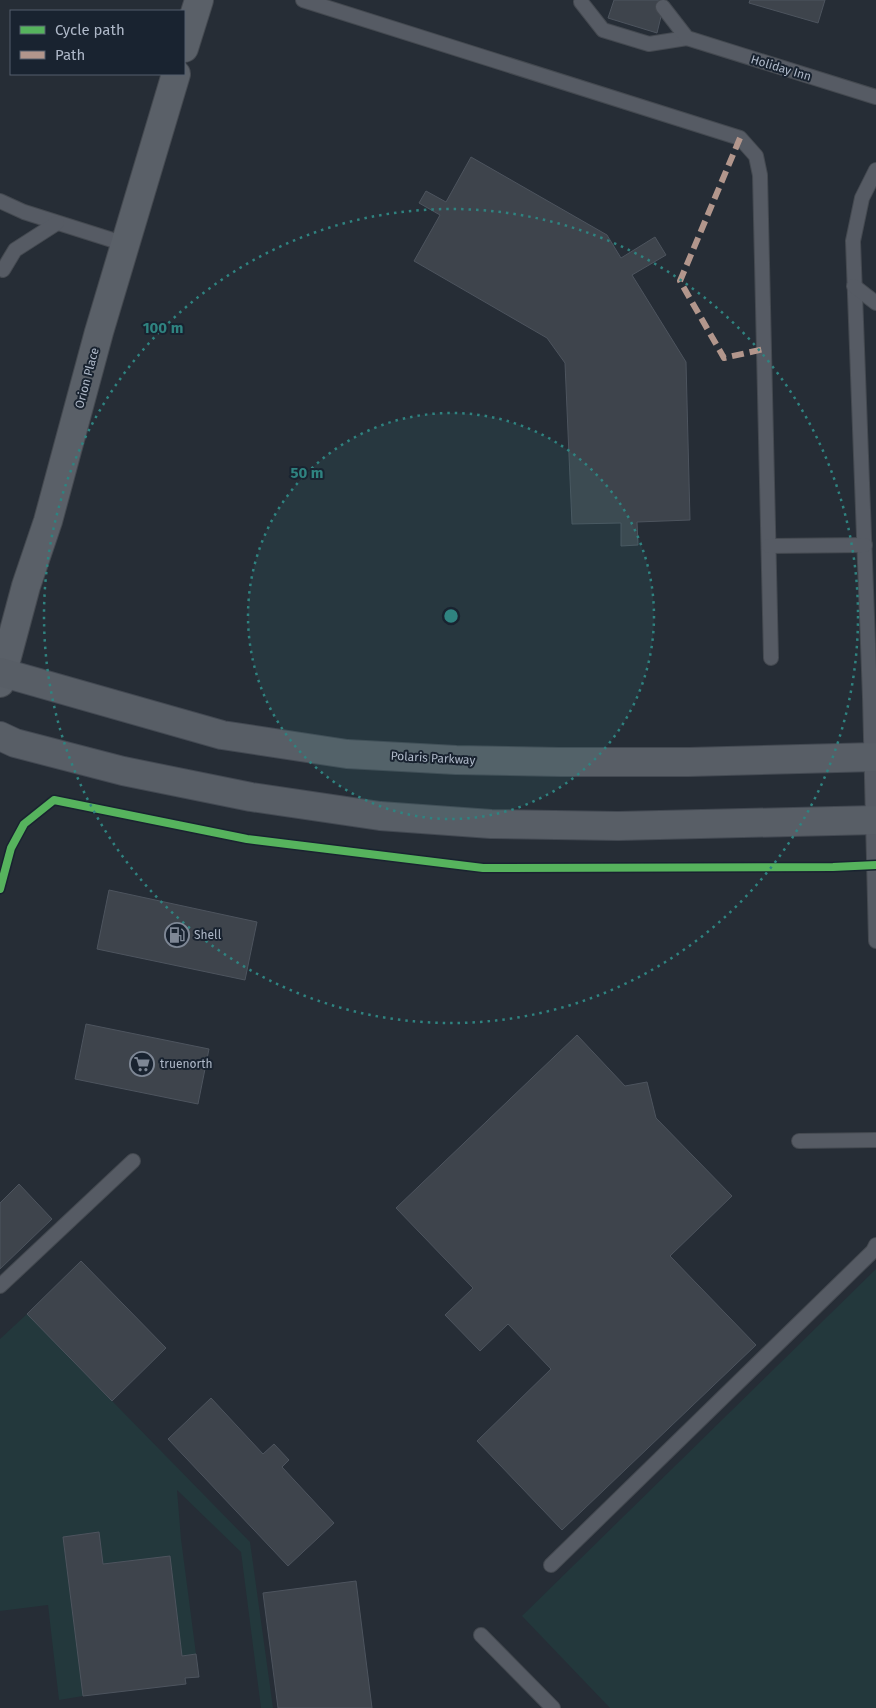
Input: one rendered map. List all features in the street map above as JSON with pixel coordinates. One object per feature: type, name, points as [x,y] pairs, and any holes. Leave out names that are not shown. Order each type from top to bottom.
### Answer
[{"type":"main road","points":[[185,45],[199,0]]},
{"type":"main road","name":"Orion Place","points":[[1,676],[48,521],[99,332],[176,75]]},
{"type":"main road","name":"Polaris Parkway","points":[[1,676],[222,735],[347,754],[456,760],[560,762],[689,762],[874,757]]},
{"type":"main road","points":[[0,736],[15,743],[123,771],[251,797],[380,816],[491,824],[618,826],[875,820]]},
{"type":"lane","points":[[303,0],[740,138],[756,156],[760,176],[771,658]]},
{"type":"lane","name":"Holiday Inn","points":[[581,1],[603,30],[649,44],[687,38],[876,97]]},
{"type":"lane","points":[[662,7],[687,38]]},
{"type":"lane","points":[[876,170],[862,198],[853,241],[865,545],[872,627],[876,940]]},
{"type":"lane","points":[[0,201],[24,212],[126,244]]},
{"type":"lane","points":[[3,270],[15,250],[57,223]]},
{"type":"lane","points":[[854,286],[876,304]]},
{"type":"lane","points":[[769,546],[865,545]]},
{"type":"lane","points":[[799,1140],[876,1140]]},
{"type":"lane","points":[[0,1286],[133,1161]]},
{"type":"lane","points":[[551,1565],[873,1251],[876,1244]]},
{"type":"lane","points":[[481,1635],[553,1708]]},
{"type":"green space","points":[[876,1269],[876,1708],[610,1708],[522,1616]]},
{"type":"green space","points":[[27,1314],[250,1542],[273,1708],[261,1708],[241,1552],[177,1490],[181,1539],[196,1654],[182,1656],[170,1556],[103,1564],[99,1532],[63,1537],[83,1696],[59,1700],[48,1605],[0,1611],[0,1339]]},
{"type":"building","points":[[614,0],[665,0],[657,33],[608,18]]},
{"type":"building","points":[[750,0],[825,0],[818,23],[749,3]]},
{"type":"building","points":[[471,157],[607,235],[621,258],[655,237],[666,255],[632,275],[686,362],[690,520],[637,522],[638,545],[621,546],[621,523],[572,524],[565,363],[547,338],[414,261],[440,215],[419,203],[426,191],[446,202]]},
{"type":"building","name":"Shell","points":[[109,890],[257,922],[245,980],[97,949]]},
{"type":"building","name":"truenorth","points":[[86,1024],[209,1049],[198,1104],[75,1079]]},
{"type":"building","points":[[577,1035],[625,1086],[647,1082],[656,1118],[732,1196],[670,1256],[756,1345],[562,1530],[477,1441],[551,1369],[508,1324],[480,1351],[445,1315],[473,1288],[396,1208]]},
{"type":"building","points":[[19,1184],[52,1219],[0,1269],[0,1203]]},
{"type":"building","points":[[81,1261],[166,1348],[112,1401],[27,1314]]},
{"type":"building","points":[[211,1398],[263,1454],[274,1444],[289,1460],[282,1467],[334,1523],[288,1566],[168,1439]]},
{"type":"building","points":[[99,1532],[103,1564],[170,1556],[182,1656],[196,1654],[199,1677],[185,1678],[186,1684],[83,1696],[63,1537]]},
{"type":"building","points":[[356,1581],[372,1708],[278,1708],[263,1593]]},
{"type":"marked path","points":[[740,138],[680,281],[724,358],[764,349]]},
{"type":"cycle path","points":[[0,889],[11,848],[24,824],[54,800],[247,839],[483,868],[833,867],[876,865]]},
{"type":"place","name":"Shell","points":[[177,935]]},
{"type":"place","name":"truenorth","points":[[142,1064]]}]
